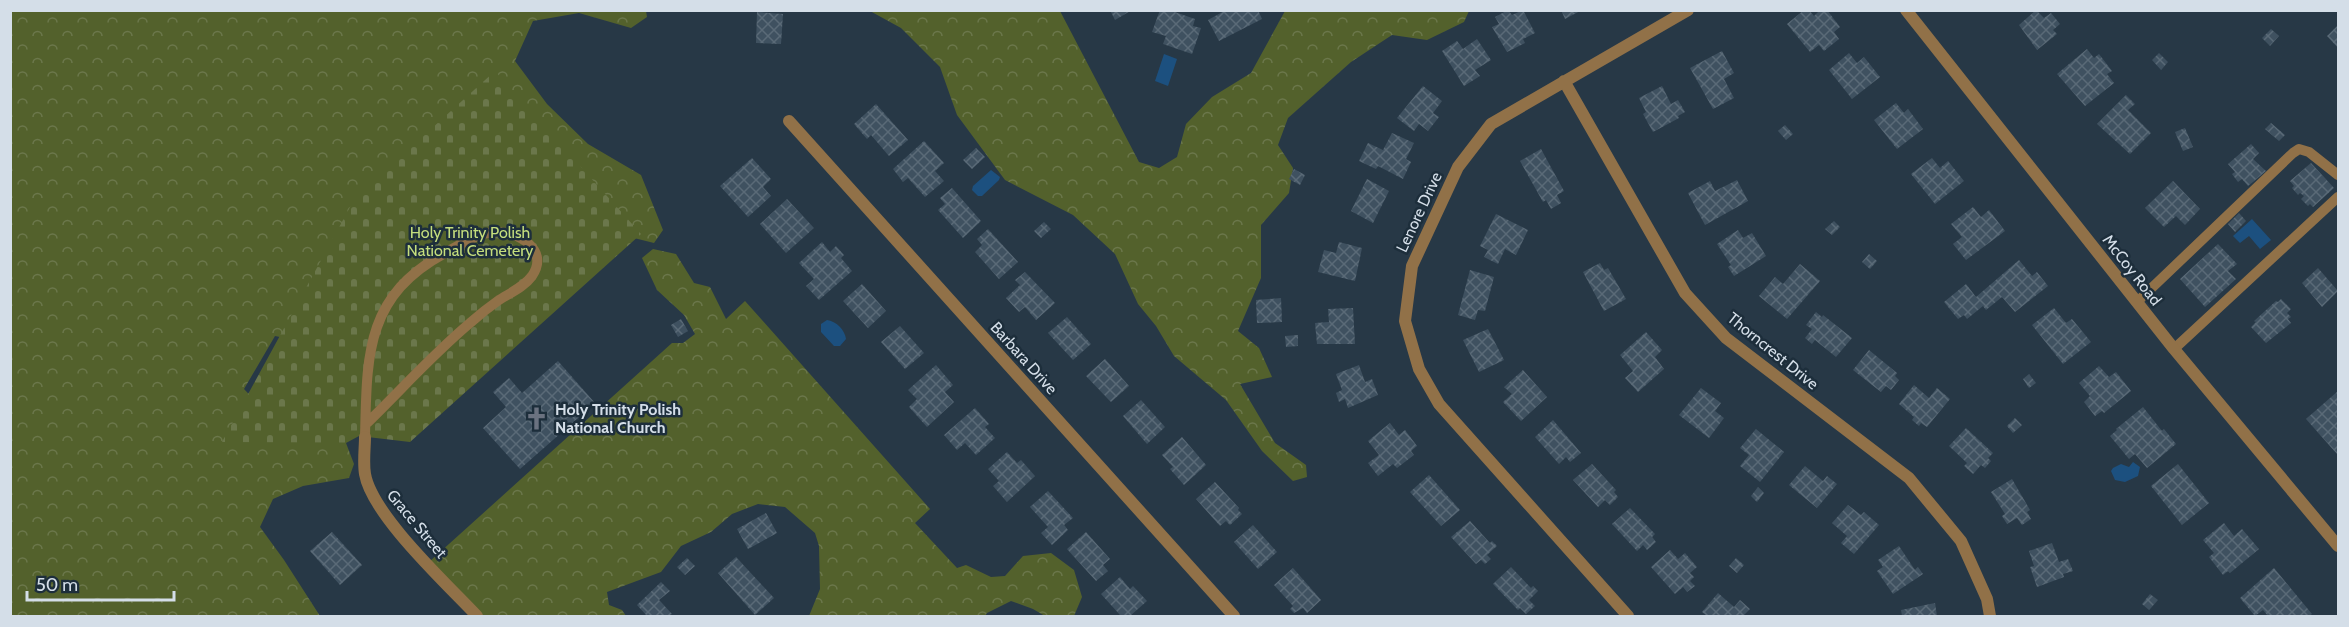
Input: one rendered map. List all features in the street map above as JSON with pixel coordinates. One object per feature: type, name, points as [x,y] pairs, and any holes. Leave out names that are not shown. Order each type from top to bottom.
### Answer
[{"type":"street","name":"McCoy Road","points":[[1905,10],[2174,349],[2338,546]]},
{"type":"street","name":"Lenore Drive","points":[[1628,616],[1438,404],[1419,369],[1405,321],[1412,266],[1458,167],[1491,124],[1680,12]]},
{"type":"street","name":"Thorncrest Drive","points":[[1564,81],[1685,293],[1726,338],[1909,478],[1961,541],[1987,599],[1990,616]]},
{"type":"street","name":"Barbara Drive","points":[[789,121],[1234,616]]},
{"type":"street","name":"Grace Street","points":[[365,431],[365,473],[373,498],[393,526],[477,616]]},
{"type":"lane","points":[[2137,302],[2299,149],[2309,152],[2338,175]]},
{"type":"lane","points":[[2174,349],[2338,197]]},
{"type":"lane","points":[[485,233],[510,233],[530,244],[536,253],[537,264],[533,275],[521,287],[498,301],[469,324],[365,431],[367,373],[371,346],[378,321],[396,289],[429,262],[485,233]]},
{"type":"green space","points":[[10,11],[646,11],[647,17],[631,28],[579,13],[533,21],[515,61],[547,104],[588,144],[641,175],[663,230],[654,243],[622,235],[305,342],[275,336],[244,389],[263,409],[275,436],[346,443],[354,464],[349,478],[303,486],[273,499],[260,527],[320,616],[11,616]]},
{"type":"green space","points":[[870,11],[1060,11],[1139,162],[1159,168],[1177,157],[1186,124],[1212,97],[1251,73],[1285,11],[1469,11],[1464,22],[1427,40],[1392,35],[1351,62],[1288,118],[1278,145],[1293,168],[1289,193],[1261,225],[1261,278],[1238,331],[1259,348],[1272,377],[1240,384],[1275,443],[1306,465],[1307,477],[1293,481],[1262,451],[1226,400],[1174,356],[1156,326],[1138,304],[1115,254],[1073,215],[1005,180],[957,115],[940,67],[901,28]]},
{"type":"green space","name":"Holy Trinity Polish National Cemetery","points":[[495,71],[641,234],[410,442],[359,436],[346,443],[222,442],[355,198]]},
{"type":"green space","points":[[653,249],[676,254],[694,283],[710,287],[726,319],[745,301],[930,509],[915,523],[957,568],[966,565],[991,577],[1005,576],[1023,556],[1051,553],[1074,570],[1082,597],[1074,616],[1045,616],[1011,601],[985,616],[809,616],[820,589],[819,546],[815,533],[785,507],[758,504],[732,514],[711,532],[681,546],[661,572],[607,592],[609,605],[622,610],[626,616],[479,616],[429,562],[672,343],[683,343],[695,334],[684,315],[657,290],[642,258]]},
{"type":"water","points":[[1164,54],[1177,59],[1168,86],[1155,81]]},
{"type":"water","points":[[991,170],[1000,177],[999,180],[982,196],[978,196],[972,190],[973,186]]},
{"type":"water","points":[[2252,219],[2271,240],[2260,249],[2249,236],[2240,243],[2233,236]]},
{"type":"water","points":[[827,320],[837,324],[844,332],[846,339],[840,346],[834,346],[821,332],[821,324]]},
{"type":"water","points":[[2133,462],[2140,467],[2138,476],[2125,482],[2115,480],[2111,471],[2113,468],[2121,464],[2129,467]]},
{"type":"building","points":[[1110,10],[1132,10],[1115,20]]},
{"type":"building","points":[[1160,10],[1169,10],[1195,19],[1193,26],[1201,28],[1192,54],[1163,44],[1166,36],[1152,32]]},
{"type":"building","points":[[1226,10],[1258,10],[1262,19],[1219,41],[1208,20]]},
{"type":"building","points":[[1508,10],[1512,15],[1523,10],[1535,33],[1523,39],[1525,43],[1507,52],[1492,27],[1499,24],[1495,17]]},
{"type":"building","points":[[1561,10],[1582,10],[1565,19]]},
{"type":"building","points":[[1804,10],[1809,10],[1814,16],[1820,10],[1827,10],[1840,27],[1834,32],[1839,39],[1824,51],[1819,45],[1810,52],[1787,24]]},
{"type":"building","points":[[2036,10],[2044,18],[2051,13],[2060,24],[2053,30],[2057,34],[2037,50],[2019,25]]},
{"type":"building","points":[[757,12],[783,14],[781,44],[756,43]]},
{"type":"building","points":[[2338,25],[2338,48],[2327,36]]},
{"type":"building","points":[[2271,29],[2279,36],[2270,46],[2262,38]]},
{"type":"building","points":[[1477,39],[1491,60],[1475,70],[1480,76],[1464,86],[1442,51],[1457,41],[1463,49]]},
{"type":"building","points":[[2087,49],[2094,58],[2099,54],[2112,71],[2107,74],[2114,83],[2085,106],[2057,74]]},
{"type":"building","points":[[1722,51],[1734,73],[1724,79],[1734,98],[1713,109],[1690,68]]},
{"type":"building","points":[[1849,53],[1857,63],[1864,57],[1880,77],[1852,99],[1829,70]]},
{"type":"building","points":[[2159,53],[2168,62],[2161,70],[2152,60]]},
{"type":"building","points":[[1423,86],[1442,101],[1433,113],[1439,117],[1428,131],[1419,124],[1414,131],[1397,118]]},
{"type":"building","points":[[1662,86],[1671,104],[1678,100],[1685,112],[1678,116],[1679,118],[1653,132],[1643,114],[1646,112],[1639,98]]},
{"type":"building","points":[[2126,95],[2135,104],[2128,110],[2151,133],[2130,154],[2097,124]]},
{"type":"building","points":[[1896,103],[1904,113],[1908,109],[1923,129],[1897,149],[1874,120]]},
{"type":"building","points":[[876,104],[908,140],[889,156],[871,135],[867,139],[854,124]]},
{"type":"building","points":[[2271,123],[2285,135],[2279,141],[2265,129]]},
{"type":"building","points":[[1785,125],[1793,134],[1786,140],[1778,131]]},
{"type":"building","points":[[2185,128],[2193,147],[2183,151],[2175,132]]},
{"type":"building","points":[[1392,133],[1414,143],[1406,159],[1411,162],[1403,179],[1378,166],[1376,169],[1359,161],[1368,143],[1383,150]]},
{"type":"building","points":[[924,141],[944,163],[935,171],[944,181],[925,197],[908,178],[903,182],[893,169]]},
{"type":"building","points":[[2251,144],[2259,153],[2253,159],[2266,171],[2248,186],[2242,179],[2238,182],[2232,174],[2235,172],[2228,164]]},
{"type":"building","points":[[976,148],[985,157],[972,169],[963,160]]},
{"type":"building","points":[[1541,149],[1564,191],[1557,195],[1561,203],[1551,209],[1546,200],[1543,202],[1520,161]]},
{"type":"building","points":[[752,158],[771,179],[763,187],[771,196],[748,217],[720,186]]},
{"type":"building","points":[[1932,158],[1940,168],[1948,161],[1964,181],[1935,204],[1911,174]]},
{"type":"building","points":[[2311,163],[2334,188],[2313,207],[2310,204],[2308,206],[2301,199],[2304,196],[2300,193],[2298,195],[2290,181]]},
{"type":"building","points":[[1294,169],[1305,175],[1300,185],[1289,179]]},
{"type":"building","points":[[1367,179],[1389,191],[1373,223],[1351,211]]},
{"type":"building","points":[[1737,180],[1748,201],[1705,225],[1688,193],[1710,181],[1715,191]]},
{"type":"building","points":[[2173,181],[2200,209],[2185,225],[2176,216],[2164,227],[2145,208]]},
{"type":"building","points":[[952,188],[981,221],[963,238],[938,210],[945,204],[940,198]]},
{"type":"building","points":[[787,199],[814,228],[786,253],[760,224]]},
{"type":"building","points":[[1973,207],[1981,217],[1989,210],[2005,231],[1966,260],[1953,244],[1962,237],[1951,224]]},
{"type":"building","points":[[2239,213],[2246,221],[2235,232],[2228,224]]},
{"type":"building","points":[[1496,214],[1528,230],[1516,255],[1505,249],[1498,264],[1484,257],[1488,250],[1480,246]]},
{"type":"building","points":[[1834,221],[1840,227],[1832,235],[1825,229]]},
{"type":"building","points":[[1044,222],[1051,229],[1041,238],[1034,231]]},
{"type":"building","points":[[988,229],[1018,262],[999,279],[975,252],[982,245],[977,239]]},
{"type":"building","points":[[1738,230],[1743,238],[1752,233],[1766,256],[1734,276],[1728,267],[1731,265],[1717,244]]},
{"type":"building","points":[[822,242],[830,252],[836,246],[844,255],[841,258],[852,271],[819,300],[806,286],[814,279],[799,263]]},
{"type":"building","points":[[1339,242],[1362,248],[1355,281],[1318,272],[1324,250],[1336,253]]},
{"type":"building","points":[[2218,244],[2237,264],[2228,271],[2236,279],[2205,307],[2180,279]]},
{"type":"building","points":[[1869,254],[1877,261],[1870,269],[1862,262]]},
{"type":"building","points":[[2019,260],[2032,276],[2037,272],[2048,286],[2015,312],[2002,297],[1986,310],[1983,306],[1967,319],[1964,315],[1958,319],[1944,302],[1966,284],[1976,297]]},
{"type":"building","points":[[1600,263],[1604,270],[1608,268],[1626,299],[1604,311],[1583,272]]},
{"type":"building","points":[[1800,264],[1820,281],[1787,319],[1759,296],[1775,277],[1783,284]]},
{"type":"building","points":[[2318,268],[2338,291],[2322,307],[2302,283]]},
{"type":"building","points":[[1470,270],[1494,277],[1485,311],[1478,310],[1475,320],[1458,315]]},
{"type":"building","points":[[1025,272],[1055,303],[1036,320],[1025,307],[1019,312],[1006,298],[1020,285],[1015,280]]},
{"type":"building","points":[[862,284],[886,311],[868,328],[843,301]]},
{"type":"building","points":[[1281,298],[1282,322],[1257,323],[1256,300]]},
{"type":"building","points":[[2281,299],[2291,309],[2287,313],[2291,317],[2288,319],[2291,323],[2266,343],[2251,327],[2256,322],[2254,321]]},
{"type":"building","points":[[1353,308],[1355,344],[1317,344],[1315,323],[1329,322],[1328,309]]},
{"type":"building","points":[[2054,308],[2066,323],[2072,319],[2091,342],[2063,364],[2032,325]]},
{"type":"building","points":[[1816,312],[1852,338],[1836,357],[1815,340],[1812,344],[1805,338],[1812,329],[1806,325]]},
{"type":"building","points":[[1067,317],[1091,344],[1073,360],[1048,333]]},
{"type":"building","points":[[681,319],[688,331],[678,337],[671,325]]},
{"type":"building","points":[[900,326],[924,353],[905,369],[881,342]]},
{"type":"building","points":[[1488,329],[1504,360],[1479,372],[1463,340]]},
{"type":"building","points":[[1646,332],[1662,350],[1655,357],[1664,369],[1638,392],[1625,378],[1633,371],[1620,355]]},
{"type":"building","points":[[1298,335],[1298,346],[1286,347],[1285,336]]},
{"type":"building","points":[[1869,350],[1897,373],[1895,376],[1899,380],[1891,390],[1886,386],[1881,392],[1853,370]]},
{"type":"building","points":[[1105,359],[1129,386],[1111,402],[1086,376]]},
{"type":"building","name":"Holy Trinity Polish National Church","points":[[558,361],[595,403],[520,469],[483,428],[506,407],[493,392],[509,378],[522,393]]},
{"type":"building","points":[[936,365],[953,385],[945,392],[954,402],[927,427],[909,407],[917,399],[908,390]]},
{"type":"building","points":[[1359,365],[1365,382],[1372,379],[1378,395],[1348,408],[1345,399],[1339,402],[1336,393],[1342,390],[1336,374]]},
{"type":"building","points":[[2099,366],[2109,377],[2116,372],[2131,391],[2104,413],[2102,411],[2095,416],[2084,402],[2090,396],[2079,383]]},
{"type":"building","points":[[1523,370],[1547,397],[1521,421],[1503,402],[1512,394],[1504,387]]},
{"type":"building","points":[[2029,374],[2036,383],[2029,388],[2023,379]]},
{"type":"building","points":[[1914,385],[1929,398],[1937,388],[1950,399],[1927,427],[1921,423],[1919,426],[1912,420],[1914,417],[1899,404]]},
{"type":"building","points":[[1701,388],[1721,403],[1715,411],[1724,418],[1709,438],[1679,415]]},
{"type":"building","points":[[2338,391],[2338,453],[2337,454],[2306,419]]},
{"type":"building","points":[[1141,400],[1165,427],[1147,444],[1123,416]]},
{"type":"building","points":[[2143,407],[2176,444],[2147,468],[2135,454],[2129,459],[2110,436]]},
{"type":"building","points":[[975,408],[989,424],[985,427],[995,438],[976,455],[965,443],[957,450],[944,435]]},
{"type":"building","points":[[2015,418],[2022,425],[2013,433],[2007,426]]},
{"type":"building","points":[[1553,420],[1581,453],[1570,462],[1566,457],[1559,464],[1535,437]]},
{"type":"building","points":[[1390,423],[1399,435],[1405,430],[1417,446],[1411,451],[1414,455],[1397,468],[1393,464],[1378,476],[1368,463],[1379,455],[1368,441]]},
{"type":"building","points":[[1966,428],[1993,453],[1988,458],[1991,461],[1985,468],[1981,465],[1973,474],[1964,466],[1967,463],[1949,446]]},
{"type":"building","points":[[1756,429],[1784,452],[1760,482],[1740,466],[1749,455],[1740,448]]},
{"type":"building","points":[[1182,437],[1206,465],[1184,485],[1170,469],[1173,467],[1162,455]]},
{"type":"building","points":[[1007,452],[1017,463],[1021,460],[1035,476],[1007,502],[993,486],[999,481],[988,469]]},
{"type":"building","points":[[1592,464],[1616,490],[1614,492],[1618,497],[1610,505],[1605,500],[1598,507],[1573,480]]},
{"type":"building","points":[[2178,464],[2209,503],[2182,525],[2151,486]]},
{"type":"building","points":[[1805,466],[1823,481],[1827,476],[1837,484],[1817,508],[1789,485]]},
{"type":"building","points":[[1429,475],[1460,510],[1441,526],[1410,492]]},
{"type":"building","points":[[2012,479],[2030,510],[2027,512],[2031,519],[2022,525],[2017,518],[2007,524],[2002,516],[2005,514],[1991,492]]},
{"type":"building","points":[[1215,482],[1242,514],[1230,525],[1226,521],[1220,526],[1196,499]]},
{"type":"building","points":[[1758,487],[1764,493],[1757,502],[1751,496]]},
{"type":"building","points":[[1048,491],[1073,518],[1064,525],[1068,530],[1052,545],[1041,533],[1048,527],[1030,507]]},
{"type":"building","points":[[1848,505],[1861,515],[1864,512],[1879,525],[1854,554],[1841,543],[1847,536],[1832,523]]},
{"type":"building","points":[[1630,508],[1655,534],[1652,537],[1656,542],[1647,550],[1643,545],[1637,551],[1612,524]]},
{"type":"building","points":[[766,513],[777,533],[748,549],[737,529]]},
{"type":"building","points":[[1470,521],[1490,543],[1492,541],[1497,546],[1487,555],[1491,559],[1485,564],[1481,560],[1476,564],[1451,537]]},
{"type":"building","points":[[2224,523],[2234,536],[2242,529],[2259,549],[2230,573],[2228,571],[2223,575],[2209,557],[2214,553],[2203,540]]},
{"type":"building","points":[[1253,525],[1277,552],[1258,569],[1234,542]]},
{"type":"building","points":[[332,532],[362,565],[340,585],[310,551]]},
{"type":"building","points":[[1086,532],[1110,559],[1103,565],[1108,571],[1096,581],[1067,549]]},
{"type":"building","points":[[2052,543],[2059,562],[2068,559],[2073,571],[2063,574],[2064,577],[2037,587],[2030,567],[2034,566],[2029,551]]},
{"type":"building","points":[[1899,546],[1915,570],[1918,567],[1923,574],[1893,594],[1877,571],[1883,567],[1878,560]]},
{"type":"building","points":[[1670,550],[1678,559],[1685,553],[1697,567],[1690,573],[1694,577],[1690,581],[1695,586],[1687,592],[1683,587],[1675,594],[1651,567]]},
{"type":"building","points":[[736,557],[774,598],[755,615],[718,573]]},
{"type":"building","points":[[687,558],[695,566],[685,575],[677,567]]},
{"type":"building","points":[[1736,558],[1744,565],[1737,573],[1729,566]]},
{"type":"building","points":[[1511,567],[1531,588],[1533,586],[1538,591],[1529,600],[1535,606],[1526,614],[1520,608],[1518,610],[1493,584]]},
{"type":"building","points":[[1293,568],[1321,600],[1307,613],[1303,608],[1294,613],[1290,609],[1293,606],[1274,585]]},
{"type":"building","points":[[2274,568],[2312,614],[2309,616],[2268,616],[2263,610],[2255,616],[2240,598]]},
{"type":"building","points":[[1120,577],[1130,589],[1133,586],[1147,601],[1130,616],[1121,616],[1101,594]]},
{"type":"building","points":[[661,582],[670,591],[659,600],[672,614],[647,616],[637,605]]},
{"type":"building","points":[[1718,593],[1734,607],[1740,600],[1750,609],[1743,616],[1707,616],[1702,612]]},
{"type":"building","points":[[2150,594],[2158,600],[2149,610],[2142,604]]},
{"type":"building","points":[[1935,603],[1937,616],[1902,616],[1901,610]]},
{"type":"place","name":"Holy Trinity Polish National Church","points":[[537,418]]}]
